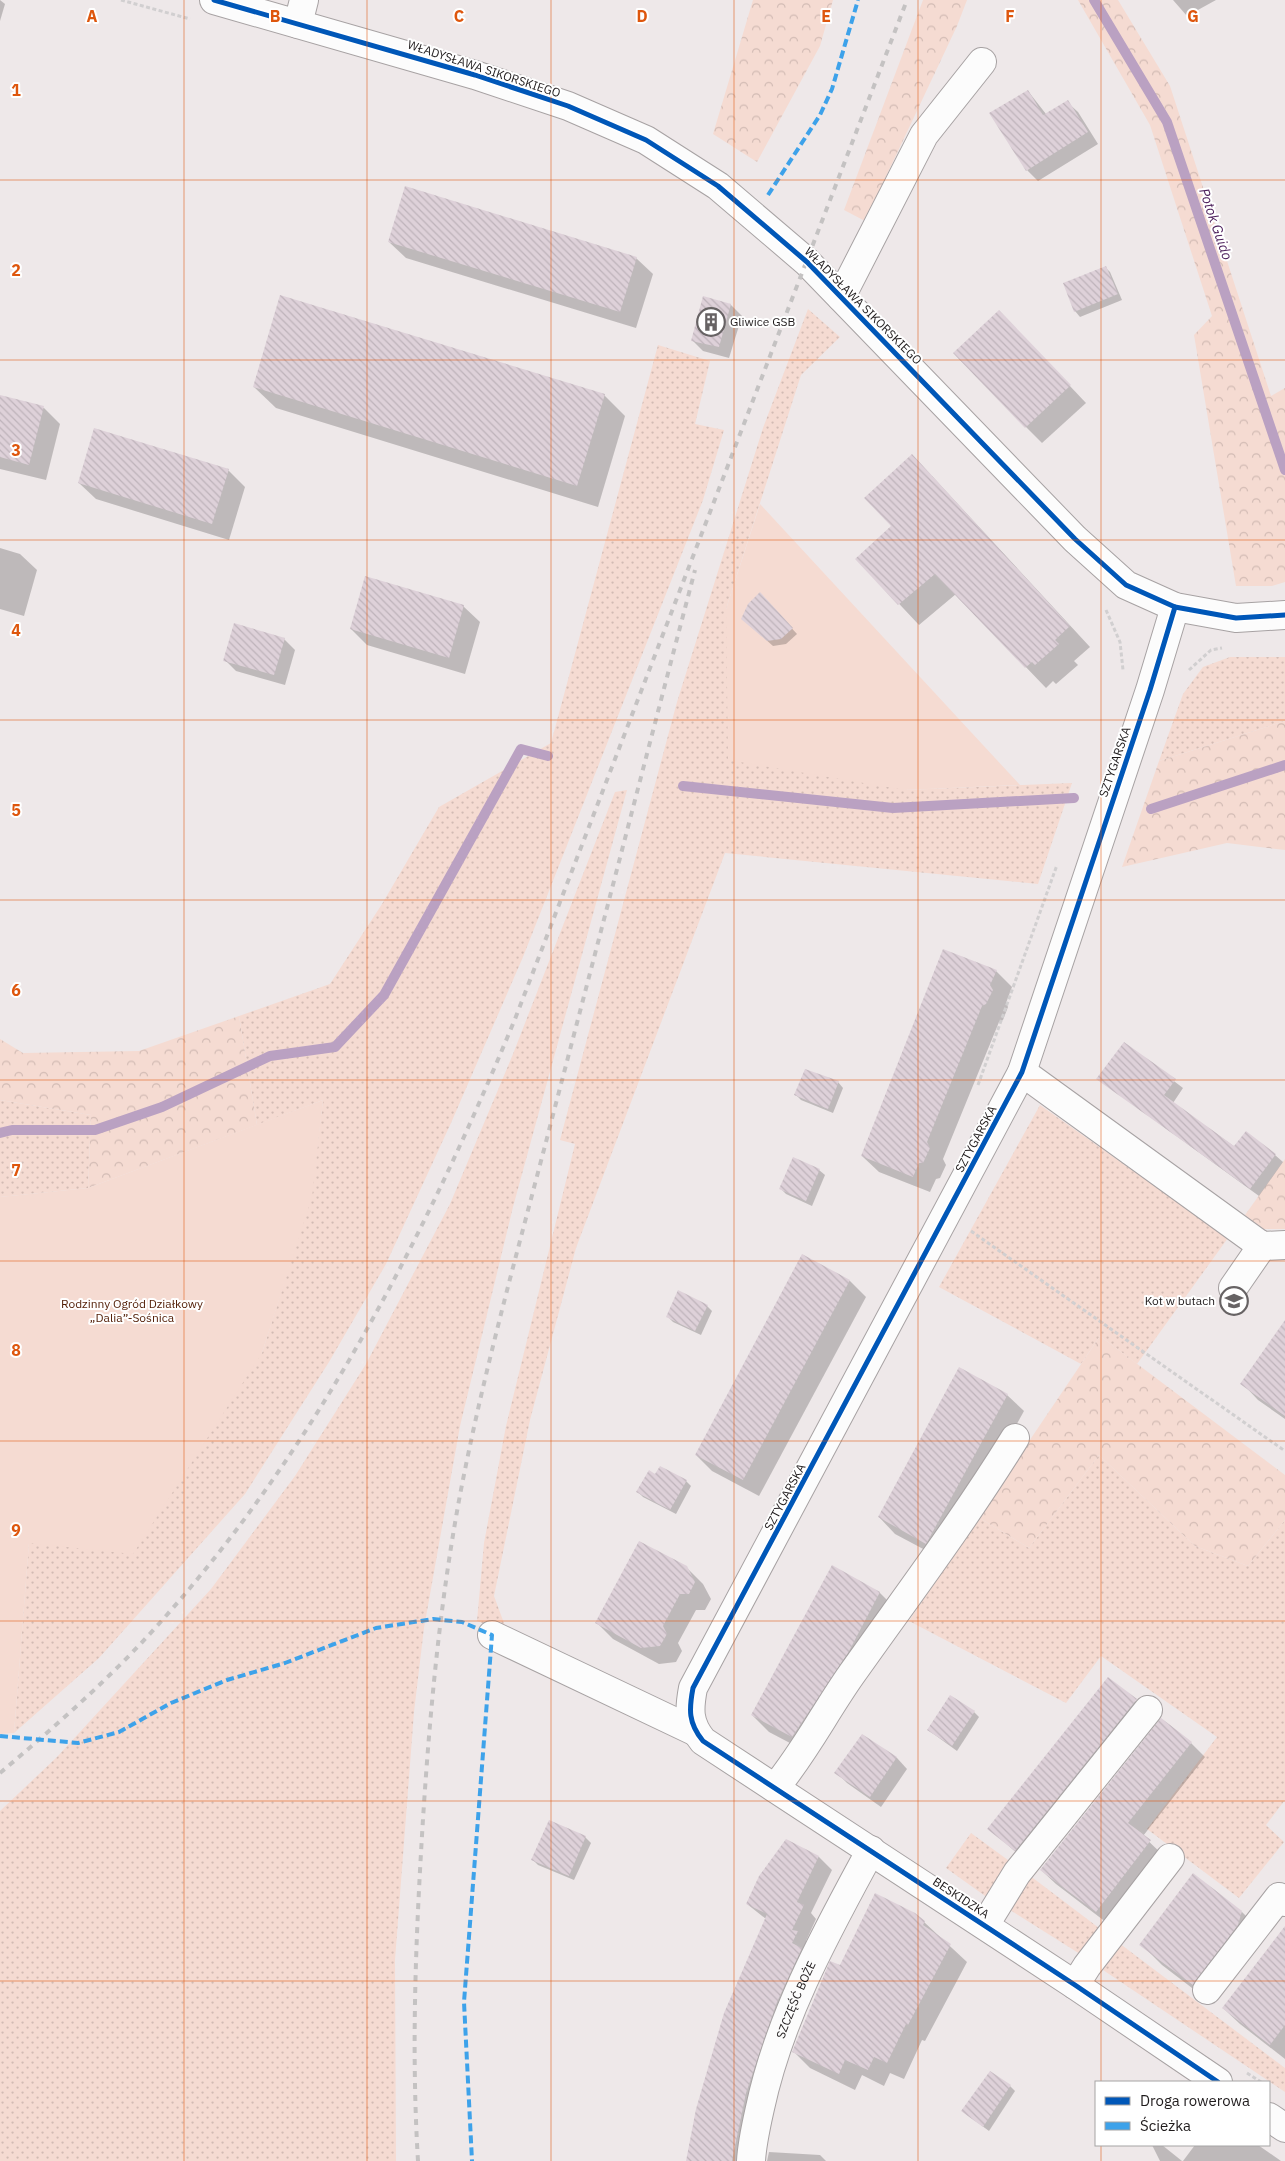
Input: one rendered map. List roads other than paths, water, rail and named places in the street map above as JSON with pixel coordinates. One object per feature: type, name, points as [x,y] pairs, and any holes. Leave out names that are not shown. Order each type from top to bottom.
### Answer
[{"type":"street","name":"WŁADYSŁAWA SIKORSKIEGO","points":[[214,0],[301,12],[466,72],[568,106],[646,140],[718,186],[807,262],[1075,539],[1126,585],[1175,607],[1236,618],[1283,616]]},
{"type":"street","points":[[841,297],[924,135],[982,62]]},
{"type":"street","name":"SZTYGARSKA","points":[[694,1730],[689,1708],[693,1688],[1022,1072],[1150,690],[1175,607]]},
{"type":"street","points":[[1022,1072],[1274,1245],[1233,1288]]},
{"type":"street","points":[[775,1788],[788,1772],[847,1680],[982,1491],[1015,1438]]},
{"type":"street","name":"BESKIDZKA","points":[[492,1635],[694,1730],[703,1741],[985,1925],[1217,2081]]},
{"type":"street","points":[[985,1925],[1017,1874],[1148,1710]]},
{"type":"street","name":"SZCZĘŚĆ BOŻE","points":[[751,2161],[766,2079],[785,2021],[809,1965],[871,1850]]},
{"type":"street","points":[[1075,1985],[1087,1966],[1170,1858]]},
{"type":"street","points":[[1207,1990],[1279,1897],[1285,1902]]},
{"type":"street","points":[[1270,2118],[1285,2128]]},
{"type":"waterway","name":"Potok Guido","points":[[1094,0],[1167,122],[1285,470]]},
{"type":"waterway","points":[[0,1133],[12,1130],[95,1130],[162,1107],[270,1056],[335,1047],[384,995],[521,749],[548,756]]},
{"type":"waterway","points":[[1151,809],[1285,765]]},
{"type":"waterway","points":[[683,786],[893,808],[1074,798]]},
{"type":"railway","points":[[0,1773],[65,1717],[126,1659],[165,1617],[221,1550],[273,1480],[320,1408],[365,1333],[406,1257],[445,1179],[515,1019],[907,0]]},
{"type":"railway","points":[[418,2161],[415,2033],[416,1947],[420,1862],[441,1616],[453,1535],[470,1446],[492,1349],[695,570]]},
{"type":"place","name":"Gliwice GSB","points":[[711,322]]},
{"type":"place","name":"Kot w butach","points":[[1234,1301]]},
{"type":"park label","name":"Rodzinny Ogród Działkowy „Dalia”-Sośnica","points":[[132,1311]]}]
